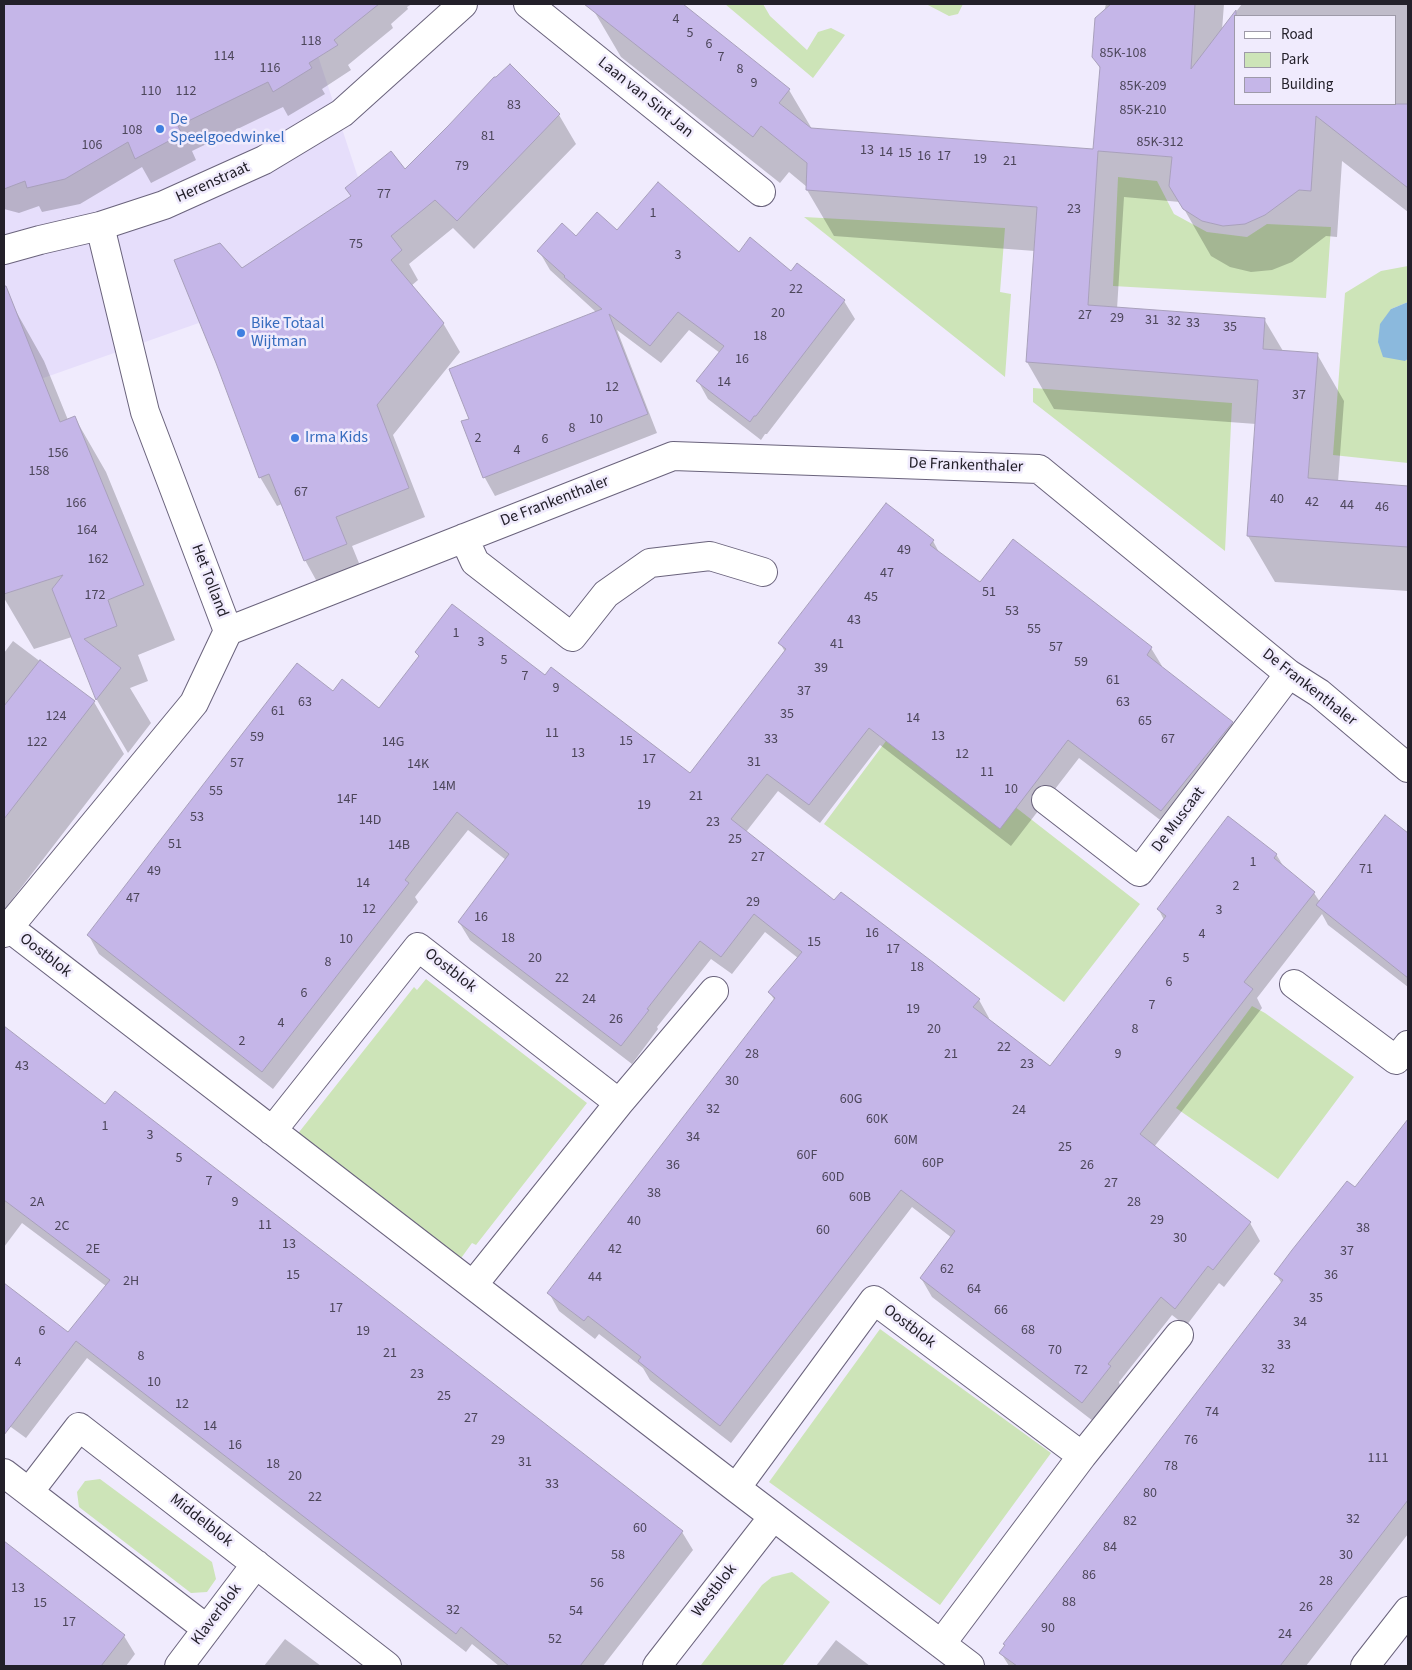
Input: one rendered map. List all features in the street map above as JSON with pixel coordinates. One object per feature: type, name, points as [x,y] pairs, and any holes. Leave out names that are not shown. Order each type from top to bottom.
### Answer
[{"type":"street","name":"Herenstraat","points":[[4,250],[100,226],[164,205],[264,160],[342,113],[463,4]]},
{"type":"street","name":"Laan van Sint Jan","points":[[528,4],[761,192]]},
{"type":"street","name":"Het Tolland","points":[[6,930],[194,704],[228,631],[145,412],[100,226]]},
{"type":"street","name":"De Frankenthaler","points":[[228,631],[673,456],[1038,469],[1289,674],[1319,693],[1408,768]]},
{"type":"street","points":[[464,538],[475,562],[572,637],[606,594],[650,563],[710,556],[763,572]]},
{"type":"street","name":"De Muscaat","points":[[1046,800],[1139,872],[1289,674]]},
{"type":"street","name":"Oostblok","points":[[6,930],[272,1131],[773,1517],[970,1666]]},
{"type":"street","name":"Oostblok","points":[[272,1131],[418,947],[619,1103]]},
{"type":"street","points":[[1294,984],[1396,1060],[1408,1045]]},
{"type":"street","points":[[473,1285],[619,1103],[714,991]]},
{"type":"street","name":"Oostblok","points":[[736,1488],[874,1300],[1082,1456]]},
{"type":"street","points":[[941,1644],[1082,1456],[1179,1335]]},
{"type":"street","name":"Middelblok","points":[[30,1492],[80,1427],[387,1666]]},
{"type":"street","points":[[4,1473],[207,1629]]},
{"type":"street","name":"Westblok","points":[[657,1666],[773,1517]]},
{"type":"street","name":"Klaverblok","points":[[179,1666],[256,1564]]},
{"type":"street","points":[[1365,1666],[1408,1611]]},
{"type":"shaded area","points":[[250,4],[301,4],[374,226],[210,319],[4,392],[4,85]]},
{"type":"green space","points":[[725,4],[763,4],[770,16],[807,50],[818,32],[831,28],[845,35],[813,78]]},
{"type":"green space","points":[[926,4],[963,4],[958,14],[949,16]]},
{"type":"green space","points":[[1118,177],[1157,181],[1174,214],[1207,232],[1247,237],[1267,224],[1331,227],[1326,298],[1113,286]]},
{"type":"green space","points":[[804,217],[1005,228],[1000,292],[1011,294],[1005,377]]},
{"type":"green space","points":[[1408,266],[1408,302],[1391,309],[1405,361],[1408,359],[1408,463],[1333,455],[1345,293],[1381,271]]},
{"type":"green space","points":[[1033,388],[1232,403],[1225,551],[1033,402]]},
{"type":"green space","points":[[886,741],[984,815],[1005,799],[1140,904],[1064,1002],[824,824]]},
{"type":"green space","points":[[426,979],[587,1103],[476,1245],[472,1243],[459,1261],[296,1136],[414,987],[417,990]]},
{"type":"green space","points":[[1252,1006],[1265,1013],[1354,1077],[1278,1179],[1176,1108]]},
{"type":"green space","points":[[880,1329],[1051,1453],[940,1605],[769,1482]]},
{"type":"green space","points":[[100,1479],[212,1562],[216,1579],[207,1592],[191,1593],[79,1507],[77,1492],[85,1481]]},
{"type":"green space","points":[[792,1572],[830,1602],[782,1666],[701,1665],[762,1585],[772,1577]]},
{"type":"water","points":[[1408,302],[1408,359],[1405,361],[1383,357],[1378,342],[1380,324],[1391,309]]},
{"type":"building","points":[[4,4],[379,4],[334,40],[338,45],[309,63],[312,68],[273,92],[268,82],[178,126],[182,134],[135,159],[128,142],[65,179],[27,188],[25,181],[4,189]]},
{"type":"building","points":[[584,4],[683,4],[790,89],[779,103],[811,128],[1093,149],[1100,67],[1092,57],[1095,18],[1111,4],[1195,4],[1191,69],[1236,10],[1236,15],[1234,15],[1234,105],[1408,104],[1408,188],[1316,116],[1311,191],[1299,190],[1265,215],[1245,224],[1223,226],[1202,221],[1183,209],[1169,186],[1172,157],[1098,151],[1088,305],[1265,318],[1263,349],[1318,353],[1308,478],[1408,486],[1408,547],[1247,536],[1258,380],[1026,362],[1037,207],[806,190],[807,163],[761,126],[753,137]]},
{"type":"building","points":[[510,64],[560,114],[457,221],[435,200],[391,236],[402,250],[391,260],[444,323],[377,405],[409,488],[336,517],[347,544],[304,561],[269,474],[259,478],[216,363],[174,260],[220,243],[242,268],[351,196],[345,188],[391,151],[405,169],[494,77]]},
{"type":"building","points":[[658,182],[739,252],[750,237],[791,271],[797,263],[845,300],[750,422],[696,381],[724,346],[678,312],[650,346],[609,314],[648,414],[483,478],[461,421],[469,419],[449,369],[602,309],[537,251],[562,223],[576,236],[597,212],[617,230]]},
{"type":"building","points":[[4,286],[6,286],[60,422],[75,416],[144,585],[108,600],[117,626],[84,639],[121,668],[96,700],[52,589],[63,575],[4,594]]},
{"type":"building","points":[[886,503],[934,540],[930,545],[980,582],[1013,539],[1152,647],[1147,655],[1233,722],[1161,811],[1068,740],[1000,829],[869,728],[809,805],[767,774],[731,819],[834,900],[841,892],[934,963],[980,999],[973,1007],[1050,1066],[1166,916],[1157,909],[1228,816],[1277,854],[1274,858],[1315,892],[1244,982],[1253,989],[1140,1134],[1251,1222],[1213,1270],[1208,1266],[1175,1309],[1161,1297],[1108,1364],[1111,1366],[1082,1403],[920,1278],[955,1231],[901,1190],[720,1426],[638,1361],[641,1357],[588,1316],[584,1321],[547,1293],[775,998],[768,992],[802,952],[754,914],[721,957],[700,941],[621,1046],[458,922],[509,854],[457,812],[405,880],[409,883],[262,1072],[87,935],[297,663],[333,691],[342,679],[379,708],[419,656],[415,652],[452,604],[545,675],[551,667],[690,773],[786,649],[778,643]]},
{"type":"building","points":[[40,660],[95,701],[4,819],[4,706]]},
{"type":"building","points":[[1385,815],[1408,833],[1408,978],[1316,905]]},
{"type":"building","points":[[4,1026],[105,1104],[115,1091],[683,1531],[580,1666],[509,1666],[461,1627],[456,1634],[76,1341],[4,1435],[4,1283],[68,1332],[110,1280],[4,1200]]},
{"type":"building","points":[[1408,1119],[1408,1500],[1280,1666],[1017,1666],[999,1653],[1005,1645],[1003,1644],[1283,1280],[1274,1274],[1292,1250],[1347,1181],[1355,1187]]},
{"type":"building","points":[[4,1541],[125,1635],[101,1666],[4,1666]]},
{"type":"place","name":"De Speelgoedwinkel","points":[[160,129]]},
{"type":"place","name":"Bike Totaal Wijtman","points":[[241,333]]},
{"type":"place","name":"Irma Kids","points":[[295,438]]}]
